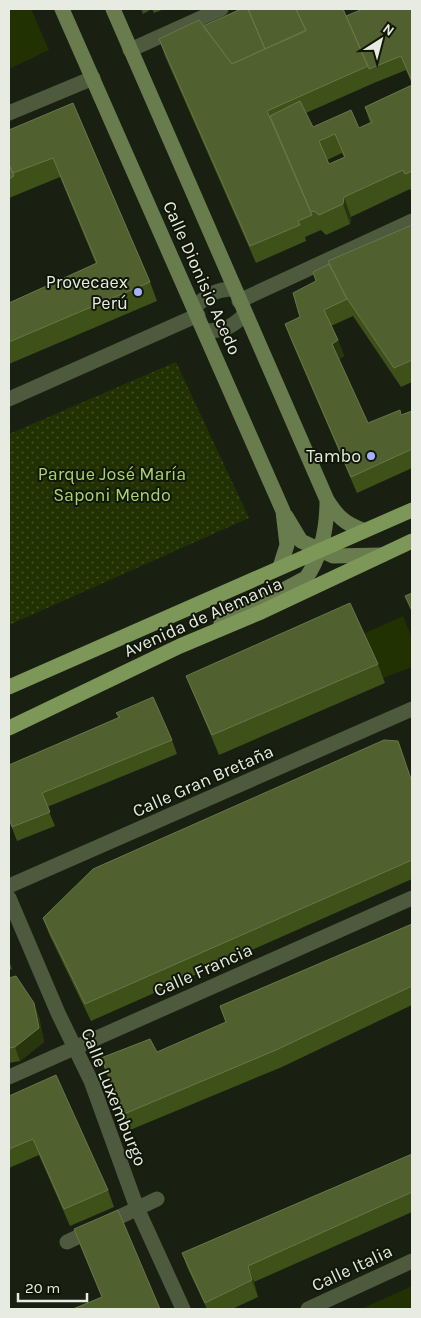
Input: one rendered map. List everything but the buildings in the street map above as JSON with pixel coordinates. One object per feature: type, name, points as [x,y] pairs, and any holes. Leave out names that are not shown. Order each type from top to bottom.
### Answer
[{"type":"main road","name":"Calle Dionisio Acedo","points":[[62,9],[283,511],[287,545],[280,567]]},
{"type":"main road","name":"Calle Dionisio Acedo","points":[[112,9],[327,500],[338,516],[351,526],[363,530]]},
{"type":"main road","points":[[180,646],[306,578],[314,567],[327,525],[327,500]]},
{"type":"main road","name":"Avenida de Alemania","points":[[9,687],[412,510]]},
{"type":"main road","points":[[283,511],[301,541],[333,556],[382,555]]},
{"type":"main road","name":"Avenida de Alemania","points":[[9,728],[180,646],[261,612],[412,541]]},
{"type":"street","points":[[130,50],[220,9]]},
{"type":"street","points":[[9,113],[93,78]]},
{"type":"street","points":[[239,302],[412,221]]},
{"type":"street","points":[[9,399],[196,311],[207,296],[220,289],[239,302]]},
{"type":"street","points":[[205,331],[220,331],[235,325],[239,302]]},
{"type":"street","name":"Calle Gran Bretaña","points":[[9,886],[412,709]]},
{"type":"street","name":"Calle Luxemburgo","points":[[9,898],[58,1013],[91,1081],[137,1208],[183,1309]]},
{"type":"street","name":"Calle Francia","points":[[9,1076],[412,898]]},
{"type":"street","points":[[68,1242],[157,1199]]},
{"type":"street","name":"Calle Italia","points":[[308,1309],[412,1261]]},
{"type":"green space","points":[[9,9],[31,9],[49,50],[9,69]]},
{"type":"green space","name":"Parque José María Saponi Mendo","points":[[176,362],[249,518],[9,625],[9,434]]},
{"type":"green space","points":[[403,616],[412,638],[412,667],[383,678],[363,634]]},
{"type":"green space","points":[[412,1286],[412,1309],[361,1309]]},
{"type":"place","name":"Provecaex Perú","points":[[138,292]]},
{"type":"place","name":"Tambo","points":[[371,456]]}]
